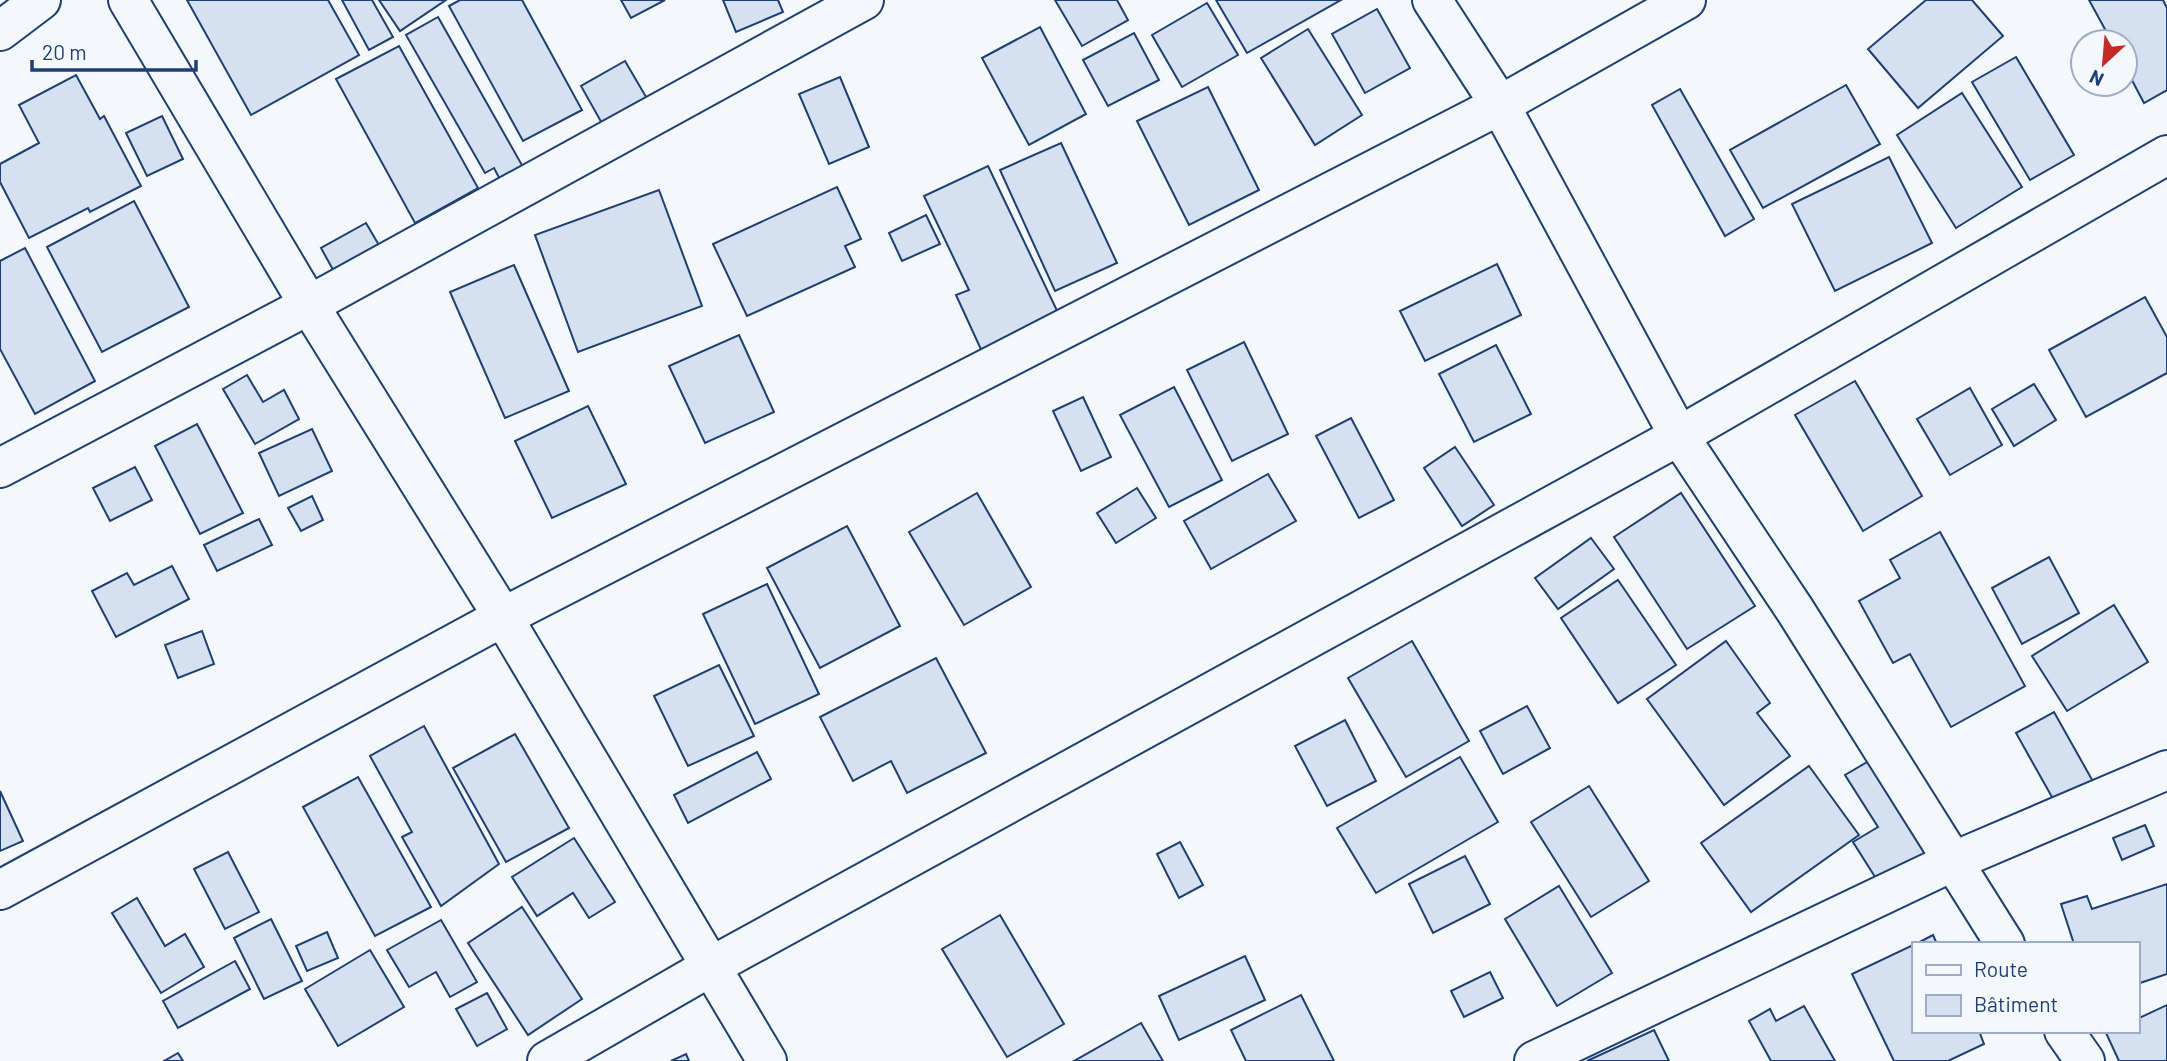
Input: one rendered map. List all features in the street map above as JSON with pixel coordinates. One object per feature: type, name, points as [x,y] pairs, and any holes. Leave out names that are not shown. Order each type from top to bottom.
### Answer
[{"type":"street","points":[[0,31],[41,0]]},
{"type":"street","points":[[128,0],[309,305],[503,617],[767,1061]]},
{"type":"street","points":[[0,468],[309,305],[864,0]]},
{"type":"street","points":[[1432,0],[1500,105],[1679,436],[1795,610],[1955,860],[2004,942]]},
{"type":"street","points":[[0,890],[503,617],[1500,105],[1686,0]]},
{"type":"street","points":[[547,1061],[710,967],[1679,436],[2167,155]]},
{"type":"street","points":[[1534,1061],[1955,860],[2167,770]]},
{"type":"street","points":[[2065,1033],[2085,1061]]},
{"type":"building","points":[[187,0],[328,0],[359,55],[251,115]]},
{"type":"building","points":[[342,0],[372,0],[393,37],[369,50]]},
{"type":"building","points":[[379,0],[446,0],[400,31]]},
{"type":"building","points":[[460,0],[522,0],[582,110],[523,141],[449,6]]},
{"type":"building","points":[[621,0],[665,0],[631,18]]},
{"type":"building","points":[[723,0],[778,0],[783,12],[736,32]]},
{"type":"building","points":[[1055,0],[1117,0],[1128,20],[1082,46]]},
{"type":"building","points":[[1216,0],[1341,0],[1247,53]]},
{"type":"building","points":[[1926,0],[1972,0],[2003,36],[1918,108],[1868,49]]},
{"type":"building","points":[[2089,0],[2163,0],[2167,8],[2167,90],[2144,103],[2139,94],[2139,28],[2104,28]]},
{"type":"building","points":[[1207,3],[1238,55],[1182,87],[1152,35]]},
{"type":"building","points":[[1377,9],[1410,68],[1365,93],[1332,34]]},
{"type":"building","points":[[438,17],[527,174],[504,187],[494,168],[485,173],[406,35]]},
{"type":"building","points":[[1040,27],[1086,114],[1029,145],[982,58]]},
{"type":"building","points":[[1308,29],[1362,115],[1315,145],[1261,58]]},
{"type":"building","points":[[1134,33],[1159,80],[1108,106],[1083,60]]},
{"type":"building","points":[[399,46],[478,188],[415,223],[336,79]]},
{"type":"building","points":[[2016,57],[2074,155],[2030,180],[1972,82]]},
{"type":"building","points":[[625,61],[649,102],[604,127],[581,86]]},
{"type":"building","points":[[76,75],[100,119],[104,116],[141,186],[90,212],[88,208],[29,238],[0,182],[0,164],[39,143],[19,105]]},
{"type":"building","points":[[840,77],[869,147],[829,164],[799,94]]},
{"type":"building","points":[[1846,85],[1880,144],[1763,208],[1730,150]]},
{"type":"building","points":[[1208,87],[1259,190],[1189,225],[1137,121]]},
{"type":"building","points":[[1680,89],[1754,219],[1725,236],[1652,105]]},
{"type":"building","points":[[1962,93],[2022,187],[1956,228],[1897,135]]},
{"type":"building","points":[[162,116],[183,159],[147,176],[126,133]]},
{"type":"building","points":[[1061,143],[1117,263],[1055,291],[1000,170]]},
{"type":"building","points":[[1889,157],[1932,243],[1835,291],[1792,204]]},
{"type":"building","points":[[988,166],[1061,319],[984,356],[956,295],[969,290],[924,196]]},
{"type":"building","points":[[837,187],[861,239],[845,246],[855,267],[747,316],[713,244]]},
{"type":"building","points":[[659,190],[702,306],[578,352],[535,235]]},
{"type":"building","points":[[134,201],[189,307],[102,352],[47,247]]},
{"type":"building","points":[[926,215],[940,244],[902,261],[889,233]]},
{"type":"building","points":[[366,223],[383,252],[337,277],[321,248]]},
{"type":"building","points":[[25,248],[95,381],[35,414],[0,349],[0,261]]},
{"type":"building","points":[[1497,264],[1521,315],[1425,361],[1400,311]]},
{"type":"building","points":[[514,265],[569,391],[505,418],[450,292]]},
{"type":"building","points":[[2145,297],[2167,337],[2167,373],[2086,417],[2049,350]]},
{"type":"building","points":[[739,335],[774,412],[705,443],[669,366]]},
{"type":"building","points":[[1244,342],[1288,434],[1232,461],[1187,370]]},
{"type":"building","points":[[1496,345],[1531,414],[1474,442],[1439,374]]},
{"type":"building","points":[[247,375],[263,402],[284,390],[299,419],[255,444],[223,389]]},
{"type":"building","points":[[1855,381],[1922,496],[1863,531],[1795,415]]},
{"type":"building","points":[[2034,384],[2056,420],[2014,446],[1992,409]]},
{"type":"building","points":[[1174,387],[1222,480],[1169,507],[1120,415]]},
{"type":"building","points":[[1970,388],[2002,445],[1950,475],[1917,419]]},
{"type":"building","points":[[1083,397],[1111,457],[1081,471],[1053,411]]},
{"type":"building","points":[[588,406],[626,484],[552,518],[515,441]]},
{"type":"building","points":[[1351,418],[1394,500],[1359,518],[1316,436]]},
{"type":"building","points":[[197,424],[243,513],[200,534],[155,446]]},
{"type":"building","points":[[312,429],[332,471],[279,496],[259,453]]},
{"type":"building","points":[[1455,447],[1494,505],[1462,526],[1424,468]]},
{"type":"building","points":[[135,467],[152,500],[110,521],[93,488]]},
{"type":"building","points":[[1268,474],[1296,521],[1211,569],[1184,521]]},
{"type":"building","points":[[1137,488],[1156,518],[1116,543],[1097,513]]},
{"type":"building","points":[[977,493],[1031,587],[964,625],[909,532]]},
{"type":"building","points":[[1681,493],[1755,606],[1687,649],[1614,537]]},
{"type":"building","points":[[312,496],[323,520],[301,531],[288,508]]},
{"type":"building","points":[[259,519],[272,545],[217,571],[204,545]]},
{"type":"building","points":[[847,526],[900,626],[820,668],[767,568]]},
{"type":"building","points":[[1940,532],[2025,686],[1951,727],[1910,654],[1893,663],[1859,601],[1900,578],[1890,560]]},
{"type":"building","points":[[1591,538],[1614,569],[1558,609],[1535,578]]},
{"type":"building","points":[[2049,557],[2079,613],[2022,644],[1992,588]]},
{"type":"building","points":[[172,566],[189,599],[116,637],[92,591],[127,573],[134,585]]},
{"type":"building","points":[[1618,580],[1676,665],[1618,703],[1561,618]]},
{"type":"building","points":[[767,584],[819,694],[755,724],[703,614]]},
{"type":"building","points":[[2114,605],[2148,662],[2067,711],[2032,656]]},
{"type":"building","points":[[202,631],[214,664],[178,678],[165,645]]},
{"type":"building","points":[[1412,641],[1469,741],[1406,777],[1348,678]]},
{"type":"building","points":[[1726,641],[1770,703],[1757,713],[1790,756],[1724,805],[1647,699]]},
{"type":"building","points":[[936,658],[986,753],[907,793],[891,761],[853,781],[820,717]]},
{"type":"building","points":[[719,665],[754,736],[688,766],[654,696]]},
{"type":"building","points":[[1527,706],[1550,748],[1503,774],[1480,731]]},
{"type":"building","points":[[2054,712],[2095,785],[2057,806],[2016,733]]},
{"type":"building","points":[[1345,720],[1376,781],[1327,806],[1295,746]]},
{"type":"building","points":[[424,726],[499,864],[441,906],[402,837],[412,832],[370,756]]},
{"type":"building","points":[[515,734],[569,828],[506,862],[453,768]]},
{"type":"building","points":[[757,752],[771,779],[688,823],[674,795]]},
{"type":"building","points":[[1460,757],[1498,822],[1376,893],[1337,828]]},
{"type":"building","points":[[1874,758],[1934,857],[1882,888],[1853,842],[1878,827],[1845,775]]},
{"type":"building","points":[[1809,766],[1859,835],[1751,912],[1701,843]]},
{"type":"building","points":[[358,777],[431,907],[375,936],[303,807]]},
{"type":"building","points":[[1589,786],[1649,881],[1591,917],[1531,822]]},
{"type":"building","points":[[0,791],[23,841],[0,851]]},
{"type":"building","points":[[2145,825],[2154,846],[2122,860],[2113,838]]},
{"type":"building","points":[[574,838],[615,902],[589,918],[573,893],[537,916],[512,877]]},
{"type":"building","points":[[1180,842],[1203,885],[1179,898],[1157,854]]},
{"type":"building","points":[[228,852],[259,912],[225,929],[194,869]]},
{"type":"building","points":[[1465,856],[1490,904],[1433,933],[1409,884]]},
{"type":"building","points":[[2167,884],[2167,974],[2139,983],[2139,942],[2073,942],[2061,904],[2087,896],[2092,909]]},
{"type":"building","points":[[1559,886],[1612,973],[1557,1006],[1505,919]]},
{"type":"building","points":[[137,898],[165,946],[185,934],[204,967],[161,993],[112,913]]},
{"type":"building","points":[[522,907],[582,999],[528,1035],[468,943]]},
{"type":"building","points":[[1000,915],[1064,1024],[1007,1057],[942,949]]},
{"type":"building","points":[[271,919],[302,981],[264,999],[234,938]]},
{"type":"building","points":[[441,920],[477,982],[450,997],[436,972],[409,987],[387,950]]},
{"type":"building","points":[[327,932],[338,958],[307,971],[296,946]]},
{"type":"building","points":[[1933,935],[1936,942],[1920,942]]},
{"type":"building","points":[[1912,945],[1912,1033],[1980,1033],[1984,1044],[1948,1061],[1894,1061],[1852,974]]},
{"type":"building","points":[[370,950],[404,1007],[338,1046],[305,989]]},
{"type":"building","points":[[1245,956],[1265,1000],[1179,1040],[1159,996]]},
{"type":"building","points":[[235,961],[250,989],[178,1028],[163,1001]]},
{"type":"building","points":[[1490,972],[1503,998],[1464,1017],[1451,991]]},
{"type":"building","points":[[487,993],[507,1029],[477,1046],[456,1009]]},
{"type":"building","points":[[1301,995],[1334,1061],[1246,1061],[1231,1030]]},
{"type":"building","points":[[2167,1005],[2167,1061],[2119,1061],[2106,1033],[2139,1033],[2139,1018]]},
{"type":"building","points":[[1804,1006],[1835,1061],[1771,1061],[1749,1021],[1770,1009],[1776,1021]]},
{"type":"building","points":[[1141,1023],[1163,1061],[1074,1061]]},
{"type":"building","points":[[1654,1030],[1669,1061],[1587,1061]]},
{"type":"building","points":[[178,1053],[183,1061],[164,1061]]},
{"type":"building","points":[[686,1054],[689,1061],[671,1061]]}]
